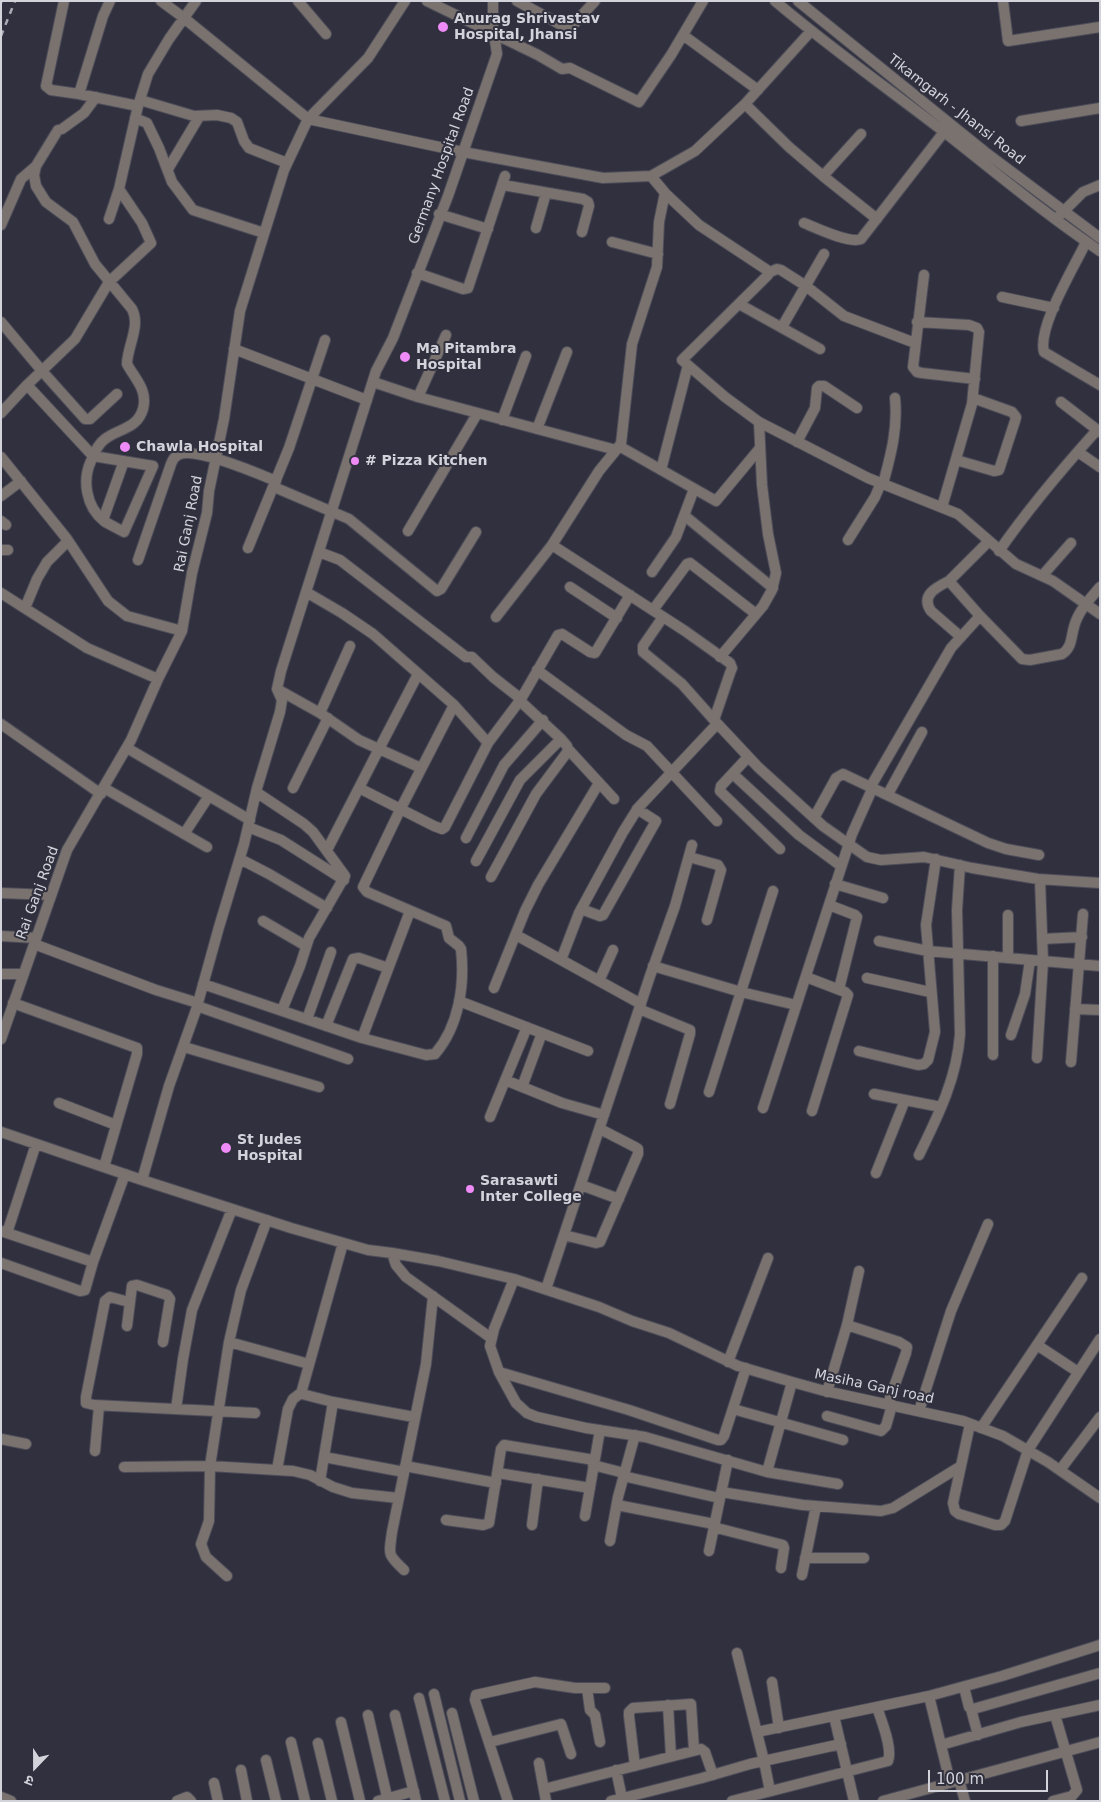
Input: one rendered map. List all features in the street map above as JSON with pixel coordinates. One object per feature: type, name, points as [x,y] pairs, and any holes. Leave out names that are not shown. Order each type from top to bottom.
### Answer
[{"type":"street","points":[[64,1],[46,86],[51,90],[139,103],[200,117],[217,115],[231,118],[237,122],[244,141],[250,148],[287,163]]},
{"type":"street","points":[[79,94],[103,16],[110,1]]},
{"type":"street","points":[[161,1],[308,119],[462,152],[603,178],[651,176],[695,151],[746,104],[811,31]]},
{"type":"street","points":[[109,218],[119,189],[139,103],[148,74],[196,1]]},
{"type":"street","points":[[298,1],[326,34]]},
{"type":"street","name":"Rai Ganj Road","points":[[1,1039],[67,850],[127,748],[158,678],[182,631],[192,573],[207,513],[209,491],[224,418],[240,312],[287,163],[308,119],[368,58],[405,1]]},
{"type":"street","points":[[427,1],[538,55],[562,69],[570,68],[639,102],[703,1]]},
{"type":"street","name":"Germany Hospital Road","points":[[277,689],[373,382],[393,338],[439,214],[448,196],[497,54],[494,35],[493,1]]},
{"type":"street","points":[[517,1],[567,28],[572,26],[595,1]]},
{"type":"street","points":[[775,1],[1055,220],[1100,251]]},
{"type":"street","name":"Tikamgarh - Jhansi Road","points":[[798,1],[1063,212],[1100,238]]},
{"type":"street","points":[[1003,1],[1008,41],[1100,27]]},
{"type":"street","points":[[683,35],[758,90]]},
{"type":"street","points":[[843,55],[852,45]]},
{"type":"street","points":[[1,225],[21,179],[36,166],[58,130],[84,112],[96,98]]},
{"type":"street","points":[[746,104],[789,147],[877,219]]},
{"type":"street","points":[[1021,121],[1100,108]]},
{"type":"street","points":[[168,170],[200,117]]},
{"type":"street","points":[[136,118],[147,123],[172,182],[193,210],[264,233]]},
{"type":"street","points":[[804,223],[849,239],[858,240],[877,219],[944,132]]},
{"type":"street","points":[[823,176],[861,134]]},
{"type":"street","points":[[27,385],[93,456],[153,466],[124,532],[103,520],[95,511],[87,490],[86,478],[93,456],[104,439],[134,424],[143,409],[144,398],[142,389],[127,364],[133,334],[133,311],[95,264],[73,222],[46,202],[41,196],[36,186],[34,175],[36,166]]},
{"type":"street","points":[[651,176],[665,193],[699,225],[767,270],[768,273]]},
{"type":"street","points":[[417,273],[466,290],[470,284],[504,180],[546,193],[583,199],[588,202],[582,232]]},
{"type":"street","points":[[1055,220],[1083,192],[1100,185]]},
{"type":"street","points":[[1,413],[75,339],[109,282],[151,243],[142,222],[119,189]]},
{"type":"street","points":[[536,228],[546,193]]},
{"type":"street","points":[[496,617],[552,545],[599,471],[621,444],[632,344],[657,267],[659,222],[665,193]]},
{"type":"street","points":[[439,214],[488,229]]},
{"type":"street","points":[[612,242],[658,254]]},
{"type":"street","points":[[1086,242],[1054,308],[1042,347],[1044,352],[1100,385]]},
{"type":"street","points":[[782,327],[824,254]]},
{"type":"street","points":[[915,343],[844,316],[806,286],[779,269],[768,273],[682,360],[725,397],[759,422],[882,483],[958,514],[1016,564],[1063,587],[1100,614]]},
{"type":"street","points":[[924,275],[912,367],[917,372],[975,379]]},
{"type":"street","points":[[1002,297],[1054,308]]},
{"type":"street","points":[[739,304],[820,349]]},
{"type":"street","points":[[1,322],[42,371],[87,420],[117,394]]},
{"type":"street","points":[[917,322],[969,325],[977,328],[979,332],[973,398],[942,507]]},
{"type":"street","points":[[418,397],[446,335]]},
{"type":"street","points":[[248,548],[275,484],[325,340]]},
{"type":"street","points":[[234,349],[368,400]]},
{"type":"street","points":[[537,429],[567,352]]},
{"type":"street","points":[[502,420],[526,356]]},
{"type":"street","points":[[662,470],[688,365]]},
{"type":"street","points":[[373,382],[477,414],[617,448],[717,500],[760,448]]},
{"type":"street","points":[[797,442],[815,408],[819,386],[824,386],[857,408]]},
{"type":"street","points":[[848,540],[882,483],[894,439],[895,398]]},
{"type":"street","points":[[956,460],[994,471],[999,470],[1015,421],[1016,417],[1012,412],[973,398]]},
{"type":"street","points":[[999,551],[1023,517],[1098,431],[1061,402]]},
{"type":"street","points":[[408,530],[477,414]]},
{"type":"street","points":[[720,656],[763,606],[772,588],[776,573],[762,485],[759,422]]},
{"type":"street","points":[[1078,452],[1100,467]]},
{"type":"street","points":[[138,560],[173,458],[178,454],[184,453],[216,458],[349,519],[437,591],[441,589],[476,532]]},
{"type":"street","points":[[1,457],[68,541],[108,601],[127,616],[182,631]]},
{"type":"street","points":[[103,520],[124,461]]},
{"type":"street","points":[[1,496],[21,482]]},
{"type":"street","points":[[652,572],[673,544],[694,489]]},
{"type":"street","points":[[685,516],[772,588]]},
{"type":"street","points":[[25,608],[37,579],[47,562],[68,541]]},
{"type":"street","points":[[961,637],[931,611],[927,606],[927,598],[931,592],[949,581],[989,542]]},
{"type":"street","points":[[1042,576],[1071,543]]},
{"type":"street","points":[[552,545],[653,610],[730,663],[732,668],[715,722],[637,809],[581,909],[561,960]]},
{"type":"street","points":[[319,552],[340,560],[466,657],[472,657],[542,720],[614,799]]},
{"type":"street","points":[[653,610],[687,564],[690,563],[756,614]]},
{"type":"street","points":[[949,581],[1019,657],[1025,660],[1066,652],[1071,643],[1078,618],[1086,604],[1100,587]]},
{"type":"street","points":[[570,587],[617,618]]},
{"type":"street","points":[[306,592],[342,612],[372,634],[454,705],[488,743]]},
{"type":"street","points":[[1,593],[87,648],[158,678]]},
{"type":"street","points":[[359,788],[434,826],[442,829],[445,827],[488,743],[520,700],[559,634],[590,652],[595,652],[630,596]]},
{"type":"street","points":[[763,1108],[841,866],[872,786],[951,648],[980,616]]},
{"type":"street","points":[[663,617],[643,646],[643,652],[682,684],[748,757],[814,818],[866,856],[881,860],[915,857],[936,859],[1040,880],[1100,883]]},
{"type":"street","points":[[292,788],[324,716],[350,646]]},
{"type":"street","points":[[537,670],[626,735],[647,746],[717,821]]},
{"type":"street","points":[[328,850],[418,674]]},
{"type":"street","points":[[277,689],[324,716],[359,740],[422,768]]},
{"type":"street","points":[[142,1180],[169,1086],[198,1005],[240,859],[256,792],[280,712],[282,700],[277,689]]},
{"type":"street","points":[[203,984],[362,1038],[426,1055],[434,1054],[448,1034],[459,1000],[462,985],[460,947],[449,938],[447,928],[444,925],[367,892],[363,887],[454,705]]},
{"type":"street","points":[[466,838],[504,765],[542,720]]},
{"type":"street","points":[[1,724],[103,791],[207,847]]},
{"type":"street","points":[[888,794],[922,732]]},
{"type":"street","points":[[476,861],[520,780],[561,739]]},
{"type":"street","points":[[127,748],[209,796],[249,824],[282,840],[344,880]]},
{"type":"street","points":[[491,877],[536,794],[566,756],[568,749]]},
{"type":"street","points":[[748,757],[720,788],[721,793],[780,848]]},
{"type":"street","points":[[733,774],[799,835],[841,866]]},
{"type":"street","points":[[814,818],[836,778],[841,774],[872,786],[988,843],[1006,849],[1040,855]]},
{"type":"street","points":[[494,988],[528,905],[548,866],[599,782]]},
{"type":"street","points":[[256,792],[313,832],[344,872],[345,877],[312,931],[282,1010]]},
{"type":"street","points":[[184,834],[209,796]]},
{"type":"street","points":[[581,909],[598,916],[603,915],[656,821],[637,809]]},
{"type":"street","points":[[546,1289],[653,966],[676,906],[692,845]]},
{"type":"street","points":[[689,857],[714,864],[721,870],[706,920]]},
{"type":"street","points":[[240,859],[326,908]]},
{"type":"street","points":[[859,1051],[918,1065],[924,1064],[928,1060],[934,1036],[927,914],[936,859]]},
{"type":"street","points":[[919,1155],[941,1108],[958,1053],[960,1034],[957,910],[960,865]]},
{"type":"street","points":[[1037,1058],[1043,961],[1040,880]]},
{"type":"street","points":[[835,884],[883,898]]},
{"type":"street","points":[[709,1092],[773,891]]},
{"type":"street","points":[[1,893],[51,895]]},
{"type":"street","points":[[829,905],[857,917],[839,989]]},
{"type":"street","points":[[362,1038],[410,911]]},
{"type":"street","points":[[1071,1062],[1083,914]]},
{"type":"street","points":[[1008,915],[1008,958]]},
{"type":"street","points":[[263,921],[306,946]]},
{"type":"street","points":[[1,936],[35,941],[156,990],[348,1059]]},
{"type":"street","points":[[516,936],[640,1006],[690,1030],[670,1104]]},
{"type":"street","points":[[1042,939],[1082,937]]},
{"type":"street","points":[[879,940],[928,951],[1100,966]]},
{"type":"street","points":[[598,981],[613,950]]},
{"type":"street","points":[[307,1019],[332,952]]},
{"type":"street","points":[[993,956],[993,1055]]},
{"type":"street","points":[[326,1026],[353,959],[359,958],[388,968]]},
{"type":"street","points":[[1011,1035],[1025,994],[1030,960]]},
{"type":"street","points":[[653,966],[740,992],[796,1005]]},
{"type":"street","points":[[1,974],[23,974]]},
{"type":"street","points":[[806,976],[839,989],[847,993],[848,996],[812,1111]]},
{"type":"street","points":[[868,978],[930,992]]},
{"type":"street","points":[[459,1000],[588,1051]]},
{"type":"street","points":[[13,1003],[137,1048],[137,1054],[104,1167]]},
{"type":"street","points":[[1075,1009],[1100,1010]]},
{"type":"street","points":[[490,1117],[527,1026]]},
{"type":"street","points":[[522,1087],[542,1033]]},
{"type":"street","points":[[184,1047],[319,1087]]},
{"type":"street","points":[[505,1080],[562,1103],[604,1115]]},
{"type":"street","points":[[874,1094],[941,1108]]},
{"type":"street","points":[[876,1172],[906,1100]]},
{"type":"street","points":[[58,1103],[116,1126]]},
{"type":"street","points":[[564,1235],[596,1243],[600,1242],[638,1152],[636,1147],[600,1129]]},
{"type":"street","name":"Masiha Ganj road","points":[[1,1132],[142,1180],[343,1243],[368,1250],[392,1252],[438,1261],[514,1279],[546,1289],[669,1333],[728,1362],[792,1382],[827,1392],[890,1404],[970,1424],[1003,1436],[1028,1450],[1100,1498]]},
{"type":"street","points":[[36,1144],[4,1232],[93,1262]]},
{"type":"street","points":[[1,1263],[80,1291],[85,1290],[93,1262],[125,1174]]},
{"type":"street","points":[[581,1185],[619,1199]]},
{"type":"street","points":[[176,1409],[192,1310],[232,1209]]},
{"type":"street","points":[[227,1576],[206,1557],[201,1547],[209,1520],[210,1466],[229,1342],[241,1290],[266,1220]]},
{"type":"street","points":[[919,1411],[950,1311],[988,1224]]},
{"type":"street","points":[[277,1470],[288,1409],[292,1399],[302,1392],[343,1243]]},
{"type":"street","points":[[392,1252],[399,1271],[491,1338]]},
{"type":"street","points":[[728,1362],[768,1258]]},
{"type":"street","points":[[827,1392],[847,1325],[859,1271]]},
{"type":"street","points":[[981,1428],[1082,1278]]},
{"type":"street","points":[[514,1279],[491,1338],[492,1353],[499,1372],[516,1403],[526,1413],[600,1430],[635,1435],[767,1472],[838,1484]]},
{"type":"street","points":[[127,1326],[131,1289],[134,1285],[170,1296],[163,1342]]},
{"type":"street","points":[[404,1570],[390,1557],[389,1553],[398,1498],[426,1364],[433,1296]]},
{"type":"street","points":[[129,1302],[110,1297],[105,1300],[86,1403],[99,1406],[255,1413]]},
{"type":"street","points":[[827,1416],[881,1431],[886,1426],[890,1404],[906,1353],[907,1347],[899,1342],[847,1325]]},
{"type":"street","points":[[970,1424],[953,1503],[955,1511],[995,1525],[1001,1525],[1005,1521],[1028,1450],[1100,1339]]},
{"type":"street","points":[[229,1342],[309,1364]]},
{"type":"street","points":[[1037,1345],[1078,1372]]},
{"type":"street","points":[[499,1372],[629,1410],[721,1440],[724,1436],[746,1368]]},
{"type":"street","points":[[767,1472],[792,1382]]},
{"type":"street","points":[[302,1392],[307,1396],[333,1402],[414,1417]]},
{"type":"street","points":[[320,1481],[333,1402]]},
{"type":"street","points":[[95,1450],[99,1406]]},
{"type":"street","points":[[732,1409],[843,1440]]},
{"type":"street","points":[[1060,1470],[1100,1417]]},
{"type":"street","points":[[585,1516],[600,1430]]},
{"type":"street","points":[[610,1540],[624,1474],[635,1435]]},
{"type":"street","points":[[1,1439],[26,1444]]},
{"type":"street","points":[[446,1520],[486,1525],[491,1518],[502,1447],[504,1445],[594,1463],[624,1474],[720,1495],[816,1506],[887,1510],[961,1466]]},
{"type":"street","points":[[324,1457],[404,1469],[497,1478],[538,1479],[590,1488]]},
{"type":"street","points":[[709,1551],[728,1460]]},
{"type":"street","points":[[124,1467],[210,1466],[277,1470],[303,1473],[352,1493],[398,1498]]},
{"type":"street","points":[[532,1525],[538,1479]]},
{"type":"street","points":[[617,1505],[714,1525],[783,1545],[781,1568]]},
{"type":"street","points":[[802,1575],[816,1506]]},
{"type":"street","points":[[805,1558],[864,1558]]},
{"type":"street","points":[[757,1732],[929,1696],[1100,1645]]},
{"type":"street","points":[[737,1653],[770,1791]]},
{"type":"street","points":[[971,1709],[1100,1673]]},
{"type":"street","points":[[508,1801],[475,1700],[477,1694],[497,1692],[536,1682],[565,1687],[605,1688]]},
{"type":"street","points":[[772,1682],[779,1728]]},
{"type":"street","points":[[964,1687],[978,1735]]},
{"type":"street","points":[[587,1688],[590,1710],[595,1715],[600,1742]]},
{"type":"street","points":[[434,1694],[460,1801]]},
{"type":"street","points":[[929,1696],[941,1745],[965,1801]]},
{"type":"street","points":[[419,1698],[445,1801]]},
{"type":"street","points":[[635,1766],[629,1716],[630,1710],[634,1708],[691,1704],[694,1750]]},
{"type":"street","points":[[668,1705],[671,1756]]},
{"type":"street","points":[[941,1745],[1054,1715],[1100,1705]]},
{"type":"street","points":[[732,1801],[848,1772],[890,1759],[888,1743],[877,1707]]},
{"type":"street","points":[[452,1713],[474,1801]]},
{"type":"street","points":[[368,1715],[384,1800],[415,1796],[395,1714]]},
{"type":"street","points":[[1053,1801],[1071,1798],[1077,1793],[1054,1715]]},
{"type":"street","points":[[834,1716],[854,1801]]},
{"type":"street","points":[[341,1722],[360,1801]]},
{"type":"street","points":[[490,1742],[560,1724],[571,1754]]},
{"type":"street","points":[[291,1742],[305,1801]]},
{"type":"street","points":[[883,1801],[915,1796],[955,1781],[1100,1742]]},
{"type":"street","points":[[318,1743],[332,1801]]},
{"type":"street","points":[[611,1801],[764,1761],[841,1744]]},
{"type":"street","points":[[544,1789],[702,1749],[713,1775]]},
{"type":"street","points":[[266,1760],[276,1801]]},
{"type":"street","points":[[539,1763],[546,1801]]},
{"type":"street","points":[[240,1770],[247,1801]]},
{"type":"street","points":[[616,1770],[622,1798]]},
{"type":"street","points":[[214,1783],[218,1801]]},
{"type":"street","points":[[1,1797],[11,1801]]},
{"type":"street","points":[[176,1801],[187,1797],[191,1801]]},
{"type":"railway","points":[[1,36],[15,1]]},
{"type":"place","name":"Anurag Shrivastav Hospital, Jhansi","points":[[443,27]]},
{"type":"place","name":"Ma Pitambra Hospital","points":[[405,357]]},
{"type":"place","name":"Chawla Hospital","points":[[125,447]]},
{"type":"place","name":"# Pizza Kitchen","points":[[355,461]]},
{"type":"place","name":"St Judes Hospital","points":[[226,1148]]},
{"type":"place","name":"Sarasawti Inter College","points":[[470,1189]]}]
